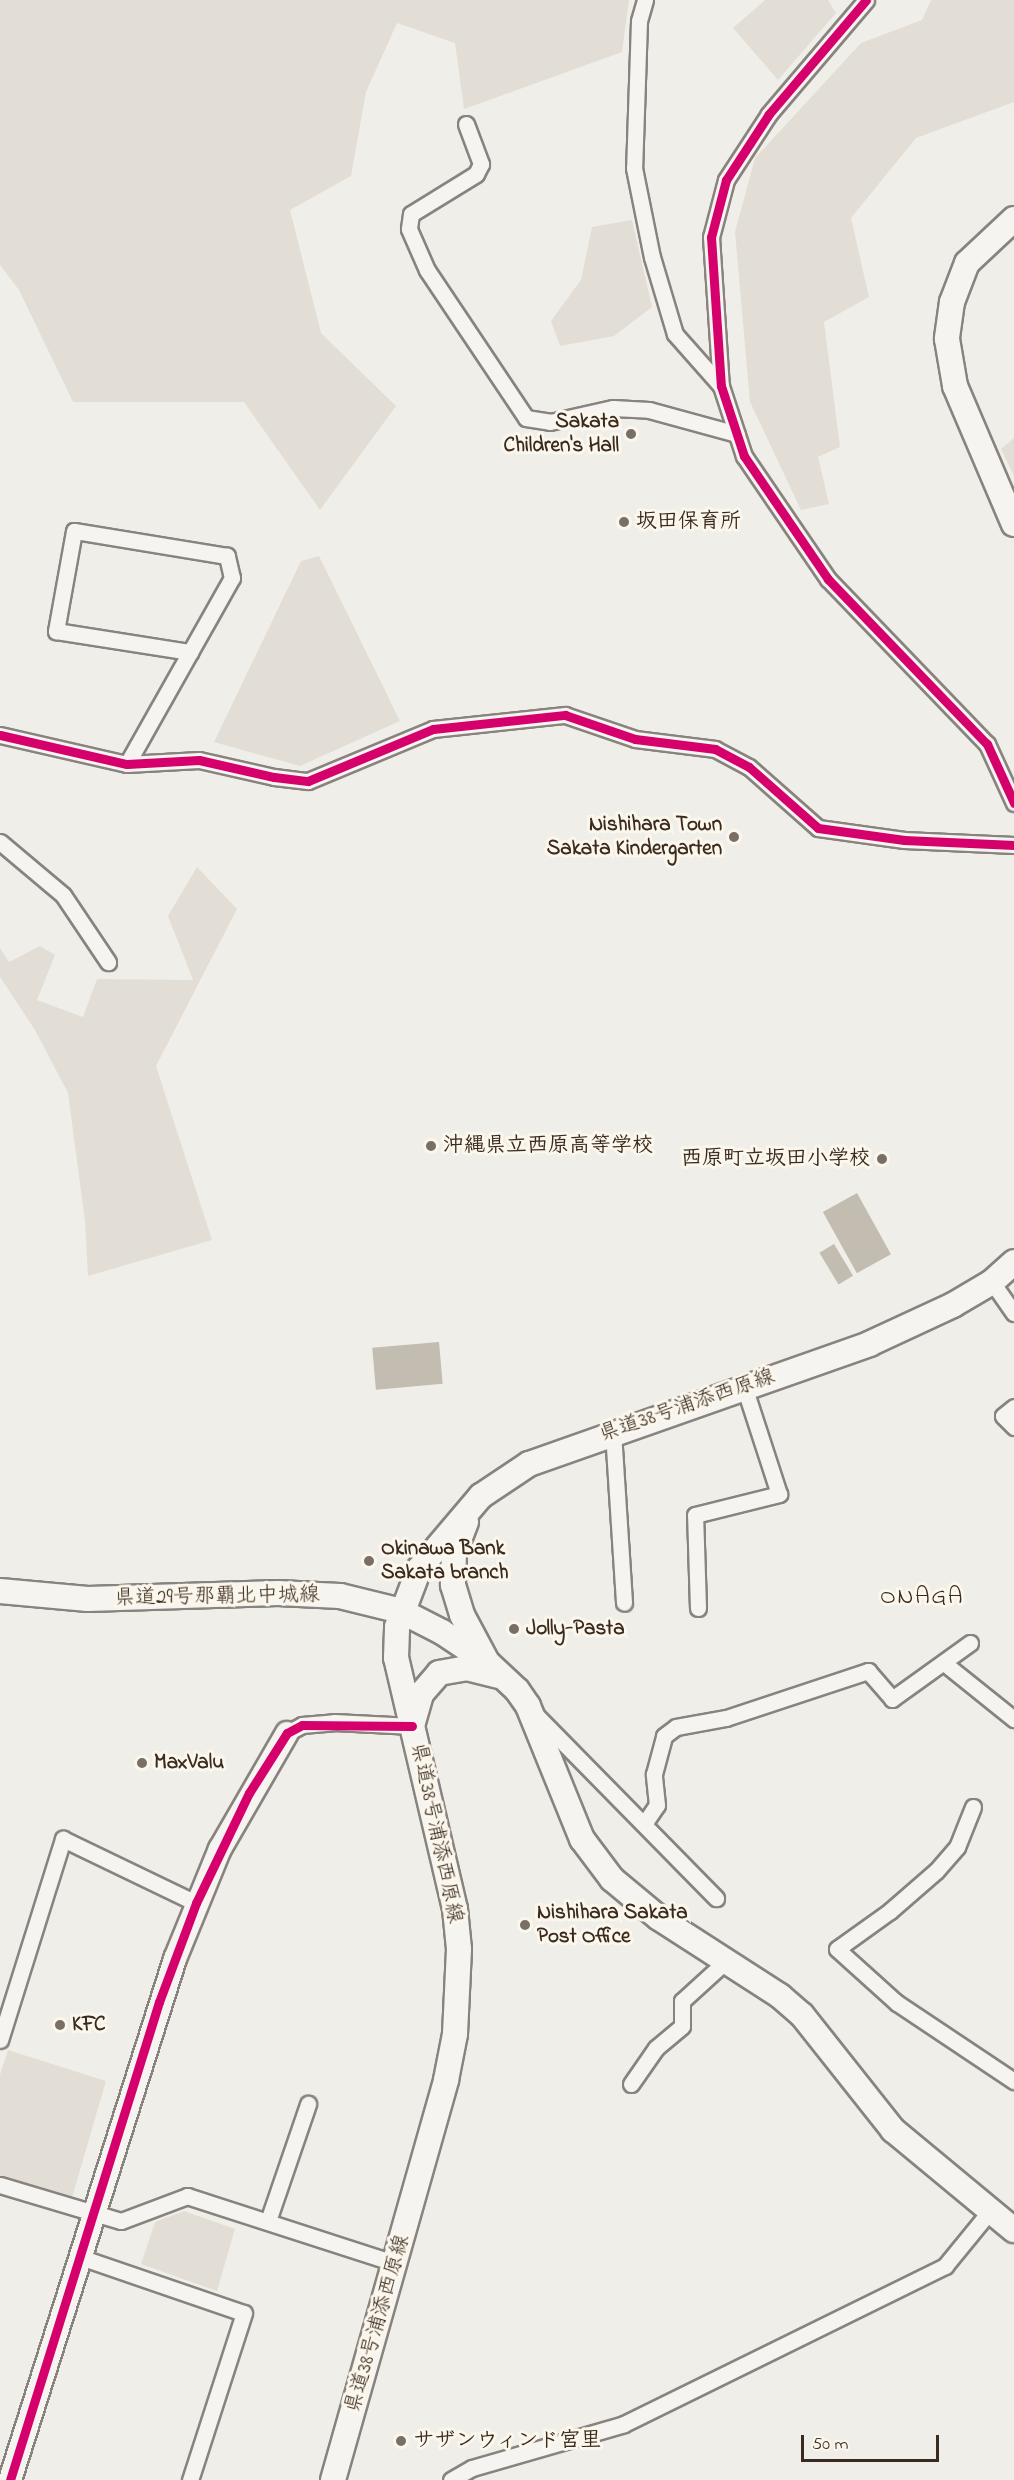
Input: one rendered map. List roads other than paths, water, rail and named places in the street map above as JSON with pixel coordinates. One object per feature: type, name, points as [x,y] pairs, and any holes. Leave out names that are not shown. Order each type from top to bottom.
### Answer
[{"type":"main road","points":[[1014,219],[967,263],[952,302],[947,339],[956,386],[1014,524]]},
{"type":"main road","name":"県道38号浦添西原線","points":[[333,2480],[452,2059],[458,1992],[455,1910],[396,1658],[401,1611],[428,1555],[481,1496],[504,1479],[547,1455],[869,1344],[992,1282],[1014,1262]]},
{"type":"main road","points":[[481,1496],[460,1533],[453,1573],[456,1599],[487,1662]]},
{"type":"main road","name":"県道29号那覇北中城線","points":[[1,1593],[88,1599],[306,1593],[356,1598],[401,1611],[442,1632],[487,1662],[506,1679],[528,1706],[572,1818],[596,1860],[635,1899],[802,2015],[893,2130],[988,2211],[1013,2228]]},
{"type":"main road","points":[[412,1726],[421,1694],[440,1673],[467,1668],[506,1679]]},
{"type":"street","points":[[645,0],[639,21],[634,168],[652,257],[675,334],[721,386]]},
{"type":"street","points":[[866,0],[769,114],[726,180],[711,237],[721,386],[744,456],[828,579],[987,744],[1014,804]]},
{"type":"street","points":[[466,124],[481,164],[476,174],[411,214],[409,229],[427,270],[526,418],[550,422],[613,408],[650,410],[737,434]]},
{"type":"street","points":[[127,764],[232,578],[227,556],[74,531],[56,631],[190,652]]},
{"type":"street","points":[[0,735],[127,764],[199,759],[274,777],[308,780],[433,729],[565,715],[635,739],[716,749],[749,767],[818,828],[904,840],[1014,844]]},
{"type":"street","points":[[0,842],[63,895],[108,962]]},
{"type":"street","points":[[992,1282],[1014,1314]]},
{"type":"street","points":[[698,1608],[695,1515],[779,1494],[744,1386]]},
{"type":"street","points":[[1014,1407],[1003,1416],[1014,1427]]},
{"type":"street","points":[[613,1432],[624,1603]]},
{"type":"street","points":[[644,1824],[657,1805],[654,1774],[664,1736],[676,1727],[726,1718],[868,1671],[892,1700],[970,1643]]},
{"type":"street","points":[[944,1663],[1014,1719]]},
{"type":"street","points":[[528,1706],[716,1898]]},
{"type":"street","points":[[10,2480],[159,2002],[196,1904],[249,1793],[287,1733],[302,1725],[334,1722],[412,1726]]},
{"type":"street","points":[[973,1807],[957,1846],[936,1871],[837,1949],[897,2003],[1014,2080]]},
{"type":"street","points":[[0,2040],[63,1839],[196,1904]]},
{"type":"street","points":[[631,2084],[656,2048],[682,2026],[682,2001],[726,1961]]},
{"type":"street","points":[[268,2221],[308,2104]]},
{"type":"street","points":[[0,2185],[121,2221],[187,2196],[395,2263]]},
{"type":"street","points":[[451,2480],[472,2468],[624,2424],[934,2272],[963,2248],[988,2211]]},
{"type":"street","points":[[80,2257],[244,2313],[190,2480]]},
{"type":"place","name":"Sakata Children's Hall","points":[[631,434]]},
{"type":"place","name":"坂田保育所","points":[[624,522]]},
{"type":"place","name":"Nishihara Town Sakata Kindergarten","points":[[734,837]]},
{"type":"place","name":"沖縄県立西原高等学校","points":[[431,1146]]},
{"type":"place","name":"西原町立坂田小学校","points":[[882,1159]]},
{"type":"place","name":"Okinawa Bank Sakata branch","points":[[369,1561]]},
{"type":"place","name":"Jolly-Pasta","points":[[514,1629]]},
{"type":"place","name":"MaxValu","points":[[142,1763]]},
{"type":"place","name":"Nishihara Sakata Post Office","points":[[525,1925]]},
{"type":"place","name":"KFC","points":[[60,2025]]},
{"type":"place","name":"サザンウィンド宮里","points":[[401,2441]]},
{"type":"district","name":"ONAGA","points":[[922,1598]]}]
